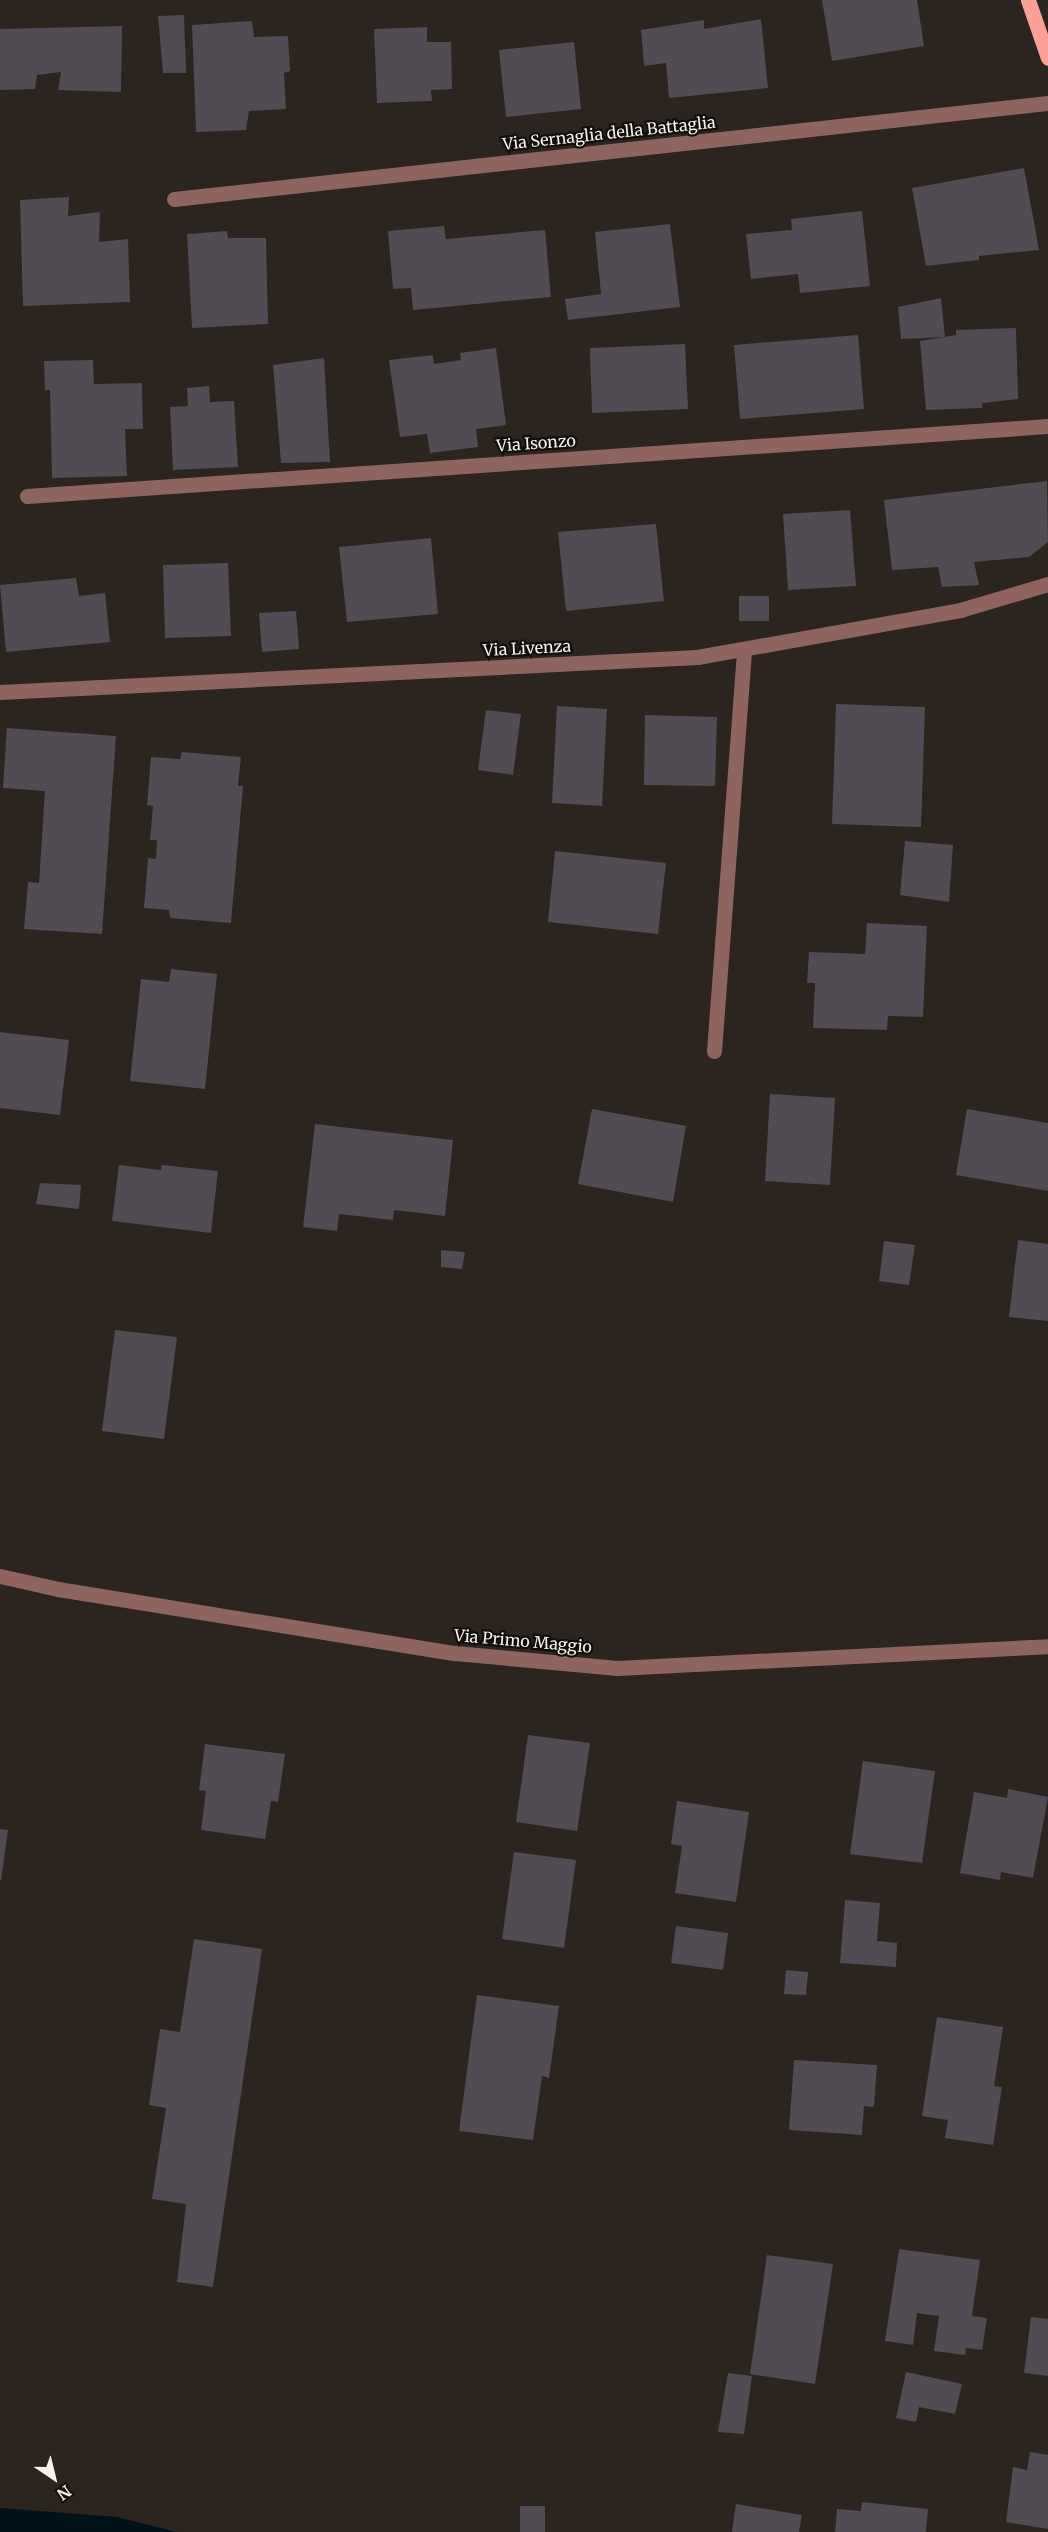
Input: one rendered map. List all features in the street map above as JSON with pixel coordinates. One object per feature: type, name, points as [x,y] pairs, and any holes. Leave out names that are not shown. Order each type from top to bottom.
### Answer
[{"type":"main road","points":[[1028,0],[1048,58]]},
{"type":"street","name":"Via Sernaglia della Battaglia","points":[[174,199],[1048,103]]},
{"type":"street","name":"Via Isonzo","points":[[27,496],[1048,426]]},
{"type":"street","name":"Via Livenza","points":[[0,692],[698,657],[960,610],[1048,584]]},
{"type":"street","points":[[714,1051],[744,649]]},
{"type":"street","name":"Via Primo Maggio","points":[[0,1576],[58,1589],[455,1653],[617,1668],[1048,1646]]},
{"type":"shaded area","points":[[0,2508],[117,2517],[177,2532],[0,2532]]},
{"type":"building","points":[[822,0],[917,0],[924,46],[832,61]]},
{"type":"building","points":[[184,15],[186,73],[163,73],[158,16]]},
{"type":"building","points":[[761,19],[768,88],[669,98],[666,63],[644,66],[641,30],[704,20],[704,29]]},
{"type":"building","points":[[252,21],[254,37],[288,36],[290,71],[284,73],[286,109],[249,111],[246,130],[196,132],[192,25]]},
{"type":"building","points":[[122,26],[121,92],[58,90],[61,72],[37,75],[35,89],[0,90],[0,29]]},
{"type":"building","points":[[427,27],[427,42],[451,42],[452,89],[431,90],[432,101],[377,103],[374,29]]},
{"type":"building","points":[[574,42],[581,109],[506,117],[499,50]]},
{"type":"building","points":[[1024,168],[1039,250],[979,256],[979,260],[926,266],[912,188]]},
{"type":"building","points":[[69,197],[68,216],[100,212],[99,242],[128,239],[130,302],[23,306],[20,200]]},
{"type":"building","points":[[862,211],[870,286],[800,293],[798,274],[751,279],[746,234],[792,230],[791,219]]},
{"type":"building","points":[[670,224],[680,307],[568,320],[565,299],[601,294],[595,232]]},
{"type":"building","points":[[444,226],[446,239],[545,230],[551,297],[413,310],[411,288],[393,289],[388,231]]},
{"type":"building","points":[[227,231],[228,238],[266,238],[268,324],[192,328],[187,234]]},
{"type":"building","points":[[941,298],[945,337],[901,339],[898,307]]},
{"type":"building","points":[[1016,328],[1018,399],[982,403],[982,408],[926,410],[920,341],[956,335],[956,330]]},
{"type":"building","points":[[858,335],[864,409],[740,419],[734,345]]},
{"type":"building","points":[[685,344],[688,409],[592,413],[590,348]]},
{"type":"building","points":[[496,348],[506,425],[476,429],[478,447],[430,453],[427,434],[400,437],[389,360],[433,355],[434,364],[461,360],[460,353]]},
{"type":"building","points":[[324,358],[330,462],[281,463],[273,365]]},
{"type":"building","points":[[93,360],[94,384],[142,383],[143,429],[125,429],[127,476],[52,478],[50,390],[45,390],[44,361]]},
{"type":"building","points":[[209,386],[210,402],[234,401],[238,467],[173,470],[170,407],[188,406],[187,388]]},
{"type":"building","points":[[1047,481],[1048,542],[1029,557],[974,562],[979,585],[942,587],[938,567],[892,570],[884,500]]},
{"type":"building","points":[[850,510],[856,586],[788,590],[783,514]]},
{"type":"building","points":[[656,524],[664,601],[566,611],[558,532]]},
{"type":"building","points":[[431,538],[438,614],[347,622],[339,547]]},
{"type":"building","points":[[228,563],[231,636],[165,638],[163,565]]},
{"type":"building","points":[[76,578],[79,596],[105,593],[110,642],[6,652],[0,585]]},
{"type":"building","points":[[739,596],[769,596],[769,621],[739,621]]},
{"type":"building","points":[[296,611],[299,649],[262,652],[259,613]]},
{"type":"building","points":[[836,704],[925,707],[921,827],[832,824]]},
{"type":"building","points":[[557,706],[607,709],[602,806],[552,803]]},
{"type":"building","points":[[486,710],[521,714],[513,775],[478,770]]},
{"type":"building","points":[[645,715],[717,717],[715,786],[644,785]]},
{"type":"building","points":[[7,728],[116,736],[102,934],[24,929],[28,882],[39,883],[45,791],[3,788]]},
{"type":"building","points":[[182,752],[241,757],[238,786],[243,786],[231,923],[170,918],[169,910],[144,908],[148,858],[156,859],[157,840],[150,840],[153,806],[147,805],[151,757],[180,759]]},
{"type":"building","points":[[905,841],[953,845],[949,902],[900,895]]},
{"type":"building","points":[[555,851],[666,863],[658,934],[548,922]]},
{"type":"building","points":[[867,923],[927,926],[923,1017],[888,1016],[887,1030],[813,1028],[815,983],[807,983],[809,952],[865,954]]},
{"type":"building","points":[[171,969],[217,974],[205,1089],[130,1081],[141,979],[169,982]]},
{"type":"building","points":[[0,1032],[69,1040],[60,1115],[0,1108]]},
{"type":"building","points":[[770,1094],[835,1098],[830,1185],[765,1181]]},
{"type":"building","points":[[592,1109],[686,1126],[673,1202],[578,1184]]},
{"type":"building","points":[[967,1109],[1048,1123],[1048,1191],[956,1175]]},
{"type":"building","points":[[315,1124],[453,1140],[445,1216],[394,1210],[393,1220],[339,1214],[337,1231],[303,1227]]},
{"type":"building","points":[[119,1165],[161,1170],[162,1165],[218,1171],[211,1233],[112,1221]]},
{"type":"building","points":[[40,1183],[81,1185],[79,1209],[36,1204]]},
{"type":"building","points":[[1018,1240],[1048,1244],[1048,1321],[1009,1317]]},
{"type":"building","points":[[884,1241],[915,1245],[909,1285],[879,1281]]},
{"type":"building","points":[[441,1250],[465,1252],[462,1269],[441,1267]]},
{"type":"building","points":[[115,1330],[177,1337],[164,1439],[102,1431]]},
{"type":"building","points":[[528,1735],[590,1743],[577,1831],[516,1822]]},
{"type":"building","points":[[205,1744],[285,1754],[278,1802],[271,1801],[265,1839],[201,1830],[206,1791],[199,1790]]},
{"type":"building","points":[[863,1761],[935,1771],[922,1863],[850,1854]]},
{"type":"building","points":[[1008,1789],[1048,1797],[1033,1878],[1001,1872],[1000,1880],[960,1873],[974,1792],[1007,1798]]},
{"type":"building","points":[[677,1801],[749,1812],[736,1902],[675,1893],[682,1846],[671,1844]]},
{"type":"building","points":[[0,1829],[8,1830],[1,1880],[0,1880]]},
{"type":"building","points":[[514,1852],[576,1860],[564,1948],[502,1939]]},
{"type":"building","points":[[845,1900],[880,1903],[877,1941],[897,1943],[896,1967],[840,1963]]},
{"type":"building","points":[[676,1926],[728,1933],[723,1970],[671,1963]]},
{"type":"building","points":[[194,1939],[262,1949],[213,2287],[177,2282],[186,2204],[152,2199],[166,2108],[149,2105],[160,2029],[180,2032]]},
{"type":"building","points":[[786,1970],[808,1972],[806,1995],[784,1994]]},
{"type":"building","points":[[477,1995],[559,2006],[549,2078],[542,2076],[533,2140],[459,2131]]},
{"type":"building","points":[[937,2017],[1003,2027],[994,2086],[1002,2087],[993,2145],[945,2138],[948,2120],[922,2116]]},
{"type":"building","points":[[794,2060],[877,2065],[874,2107],[864,2106],[862,2135],[789,2130]]},
{"type":"building","points":[[899,2249],[980,2260],[972,2316],[987,2318],[982,2350],[966,2348],[965,2355],[934,2351],[939,2316],[917,2313],[913,2345],[885,2341]]},
{"type":"building","points":[[767,2255],[833,2264],[815,2384],[750,2374]]},
{"type":"building","points":[[1031,2317],[1048,2319],[1048,2376],[1024,2373]]},
{"type":"building","points":[[906,2372],[962,2384],[955,2414],[919,2407],[916,2422],[896,2418]]},
{"type":"building","points":[[728,2373],[752,2376],[744,2434],[718,2432]]},
{"type":"building","points":[[1030,2452],[1048,2455],[1048,2529],[1006,2522],[1013,2467],[1027,2470]]},
{"type":"building","points":[[862,2502],[928,2509],[926,2532],[835,2532],[837,2509],[861,2511]]},
{"type":"building","points":[[736,2504],[802,2515],[799,2532],[732,2532]]},
{"type":"building","points":[[520,2506],[545,2506],[545,2532],[520,2532]]}]
